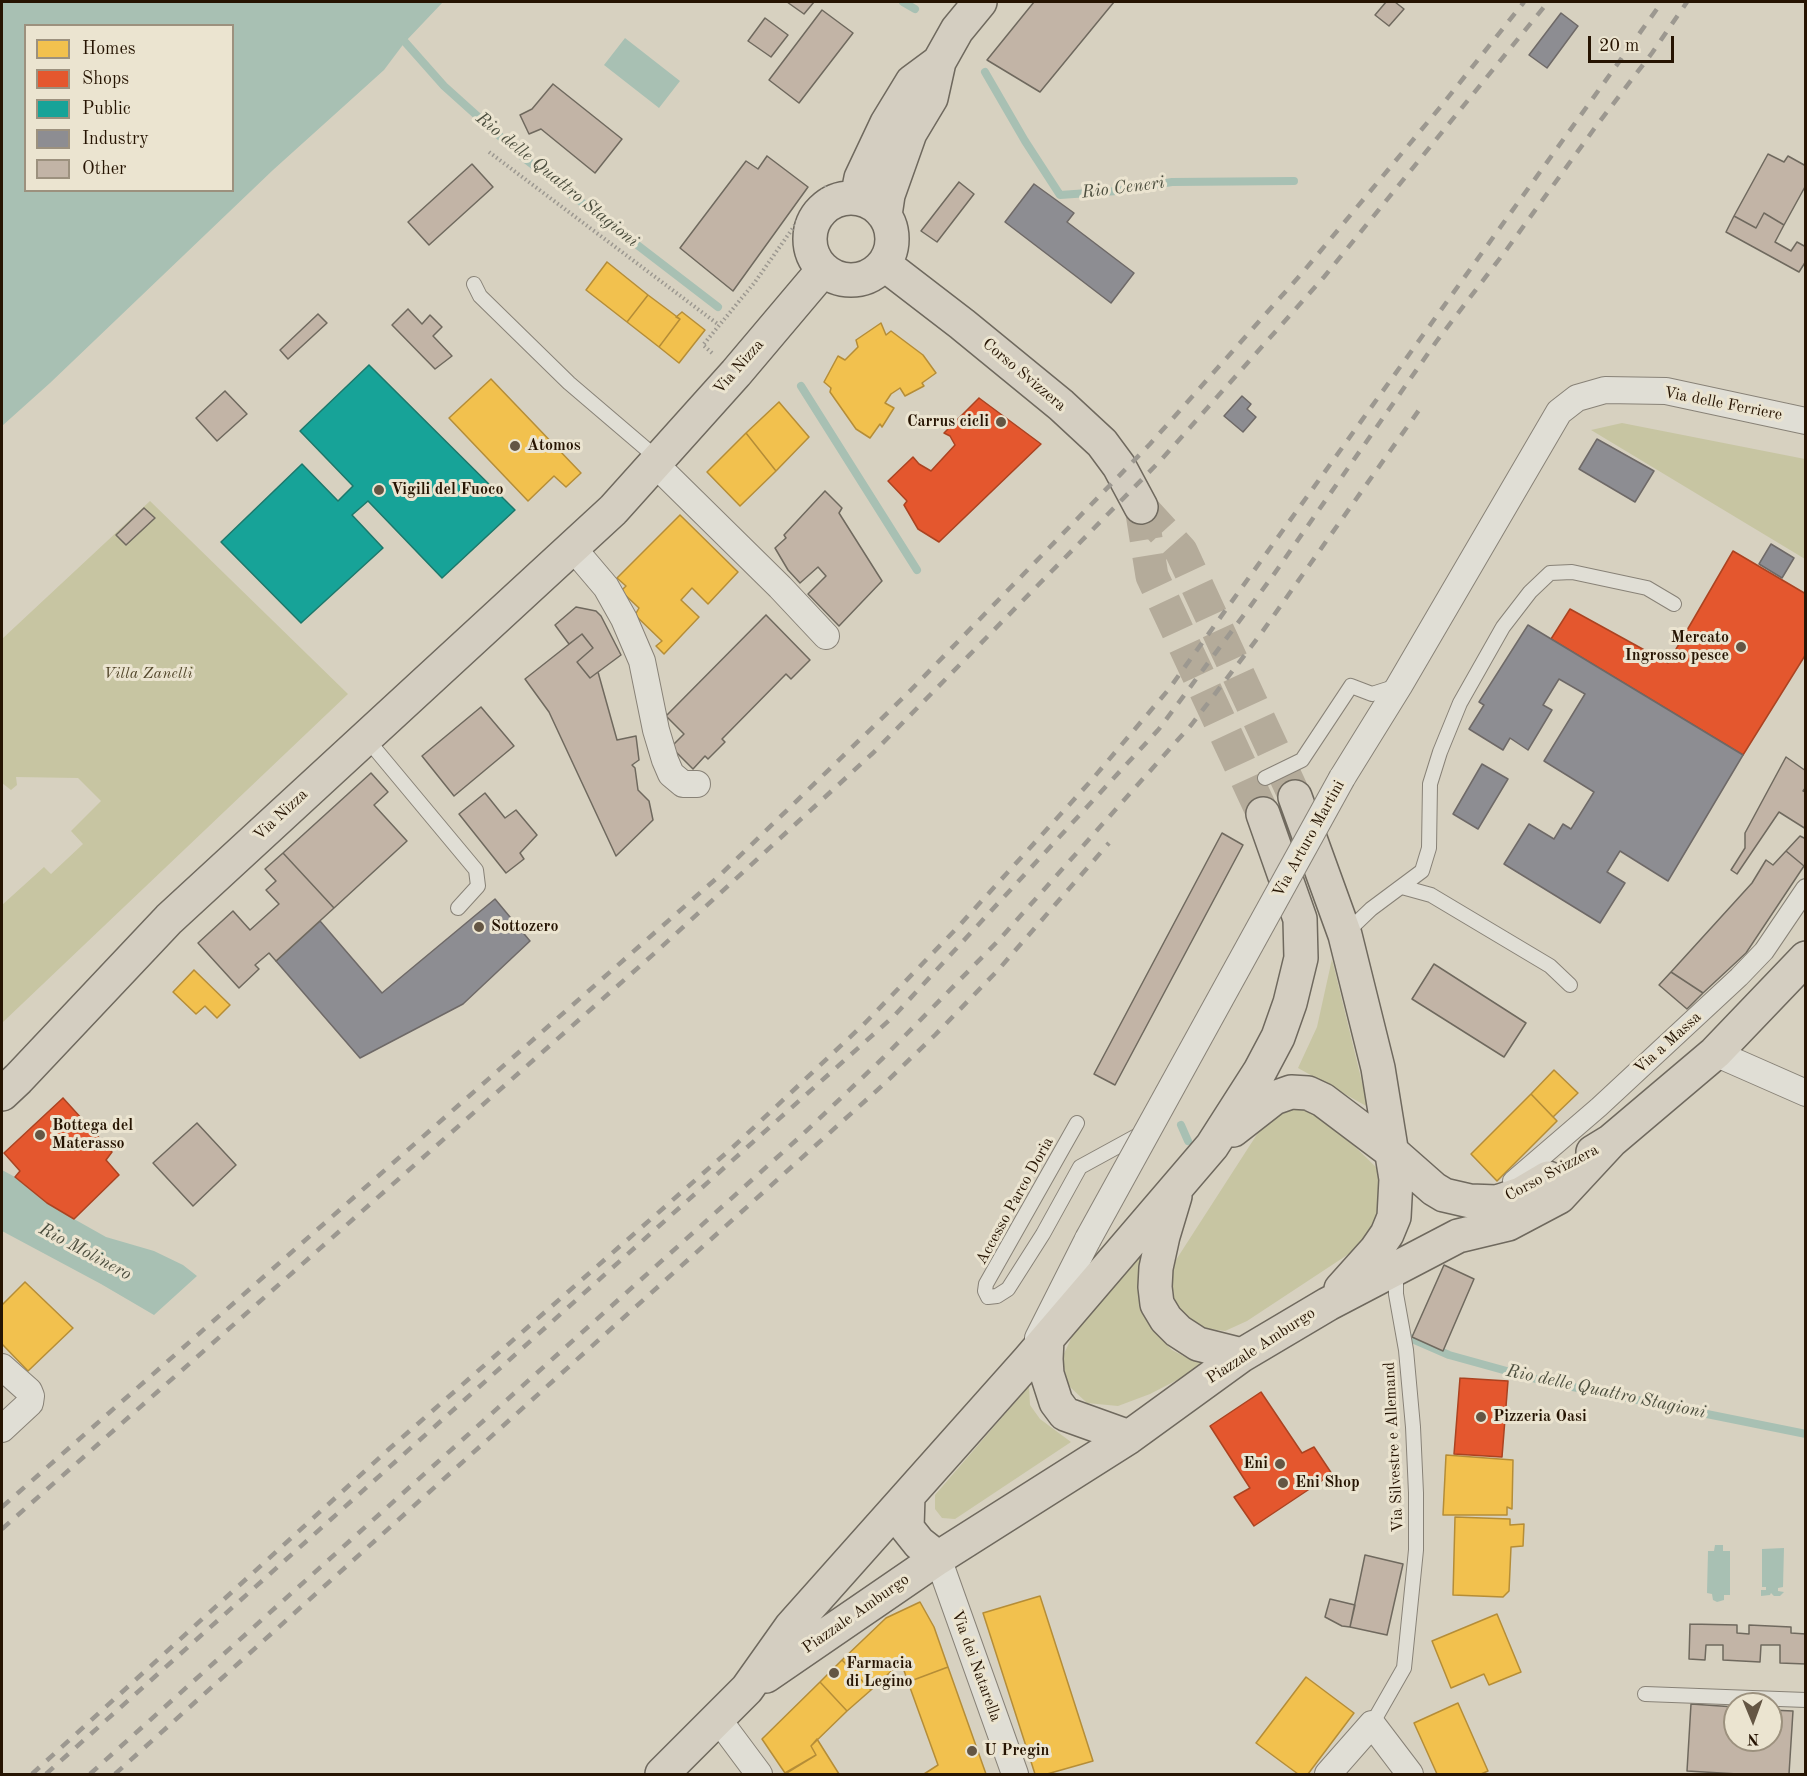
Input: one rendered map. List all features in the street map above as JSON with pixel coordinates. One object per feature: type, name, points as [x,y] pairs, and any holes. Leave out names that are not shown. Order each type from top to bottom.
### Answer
[{"type":"main road","points":[[885,215],[888,195],[910,133],[931,98],[939,62],[957,30],[980,2]]},
{"type":"main road","points":[[843,191],[861,178],[887,123],[912,82],[939,62]]},
{"type":"main road","points":[[843,191],[877,207],[885,215],[890,227],[892,240],[890,253],[884,264],[874,274],[862,279],[841,279],[823,270],[814,260],[810,247],[809,234],[813,221],[820,211],[843,198],[843,191]]},
{"type":"main road","name":"Corso Svizzera","points":[[884,264],[1043,390],[1102,443],[1119,466],[1142,507]]},
{"type":"main road","name":"Via Nizza","points":[[2,1094],[169,919],[613,510],[736,373],[823,270]]},
{"type":"main road","points":[[1295,797],[1345,935],[1378,1068],[1392,1152]]},
{"type":"main road","name":"Piazzale Amburgo","points":[[747,1689],[791,1627],[1212,1146],[1260,1071],[1278,1037],[1290,1003],[1301,958],[1300,919],[1263,814]]},
{"type":"main road","name":"Corso Svizzera","points":[[1392,1152],[1444,1195],[1470,1201],[1497,1202],[1521,1194],[1611,1141],[1715,1053],[1806,958]]},
{"type":"main road","name":"Piazzale Amburgo","points":[[1212,1146],[1274,1098],[1291,1092],[1308,1093],[1323,1100],[1392,1152],[1396,1179],[1394,1217],[1376,1250],[1328,1304]]},
{"type":"main road","name":"Piazzale Amburgo","points":[[747,1689],[938,1558],[1129,1437],[1242,1354],[1328,1304],[1458,1236],[1508,1224],[1559,1197],[1611,1141]]},
{"type":"main road","points":[[1179,1183],[1156,1268],[1157,1304],[1178,1331],[1198,1344],[1242,1354]]},
{"type":"main road","points":[[1041,1340],[1047,1374],[1056,1402],[1065,1414],[1129,1437]]},
{"type":"main road","points":[[908,1496],[907,1528],[919,1543],[938,1558]]},
{"type":"main road","points":[[662,1774],[747,1689]]},
{"type":"street","name":"Via delle Ferriere","points":[[1605,390],[1666,391],[1806,421]]},
{"type":"street","name":"Via Arturo Martini","points":[[1041,1340],[1088,1239],[1342,778],[1400,686],[1559,412],[1577,398],[1605,390]]},
{"type":"street","points":[[656,461],[826,636]]},
{"type":"street","points":[[572,547],[606,587],[638,650],[656,730],[671,774],[683,784],[697,784]]},
{"type":"street","name":"Via a Massa","points":[[1513,1181],[1599,1107],[1739,977],[1764,951],[1806,889]]},
{"type":"street","points":[[1715,1053],[1806,1093]]},
{"type":"street","points":[[2,1367],[29,1391],[31,1396],[30,1402],[2,1429]]},
{"type":"street","name":"Via dei Natarella","points":[[938,1558],[1015,1774]]},
{"type":"street","points":[[718,1719],[759,1774]]},
{"type":"street","points":[[1328,1774],[1372,1724],[1410,1774]]},
{"type":"lane","points":[[474,284],[480,296],[569,383],[656,461]]},
{"type":"lane","points":[[1345,935],[1371,909],[1422,871],[1429,848],[1430,784],[1440,752],[1460,703],[1503,627],[1530,592],[1550,573],[1572,572],[1647,588],[1674,604]]},
{"type":"lane","points":[[1265,778],[1302,760],[1351,686],[1372,694],[1400,686]]},
{"type":"lane","points":[[366,738],[476,870],[478,886],[458,908]]},
{"type":"lane","points":[[1402,887],[1431,895],[1550,966],[1570,985]]},
{"type":"lane","name":"Accesso Parco Doria","points":[[1077,1123],[986,1284],[985,1291],[988,1297],[997,1296],[1008,1289],[1043,1234],[1080,1167],[1149,1130]]},
{"type":"lane","name":"Via Silvestre e Allemand","points":[[1372,1724],[1404,1668],[1416,1550],[1413,1427],[1406,1350],[1396,1294],[1395,1269]]},
{"type":"lane","points":[[1645,1694],[1806,1700]]},
{"type":"path","points":[[489,152],[719,325]]},
{"type":"path","points":[[703,345],[755,282],[807,208],[843,191]]},
{"type":"green space","points":[[1622,423],[1805,459],[1805,559],[1591,430]]},
{"type":"green space","name":"Villa Zanelli","points":[[150,501],[348,694],[2,1023],[2,905],[44,867],[51,874],[83,844],[71,831],[101,801],[78,778],[16,777],[17,785],[11,790],[2,783],[2,639]]},
{"type":"green space","points":[[1332,959],[1368,1107],[1298,1068],[1317,1027]]},
{"type":"green space","points":[[1302,1107],[1317,1110],[1379,1170],[1386,1193],[1373,1238],[1247,1321],[1225,1331],[1201,1328],[1173,1306],[1169,1282],[1174,1263],[1263,1125],[1279,1112]]},
{"type":"green space","points":[[1143,1247],[1138,1271],[1140,1304],[1152,1330],[1172,1350],[1191,1360],[1208,1364],[1150,1394],[1118,1406],[1087,1403],[1068,1385],[1062,1358],[1075,1330]]},
{"type":"green space","points":[[1029,1386],[1030,1405],[1040,1419],[1071,1442],[955,1519],[942,1518],[935,1509],[935,1495]]},
{"type":"water","points":[[2,2],[443,2],[405,42],[384,70],[273,170],[2,426]]},
{"type":"water","points":[[625,38],[680,81],[659,108],[604,65]]},
{"type":"water","name":"Rio Molinero","points":[[2,1170],[15,1177],[47,1203],[106,1237],[154,1251],[183,1265],[197,1276],[154,1315],[2,1231]]},
{"type":"water","points":[[1715,1545],[1723,1545],[1723,1551],[1730,1551],[1730,1595],[1724,1595],[1724,1600],[1717,1602],[1713,1600],[1712,1594],[1707,1593],[1708,1551],[1714,1551]]},
{"type":"water","points":[[1784,1548],[1783,1587],[1778,1588],[1778,1591],[1784,1592],[1780,1596],[1774,1596],[1771,1593],[1761,1596],[1761,1590],[1766,1590],[1766,1587],[1762,1587],[1762,1549]]},
{"type":"building: Homes","points":[[607,262],[648,295],[627,322],[586,290]]},
{"type":"building: Homes","points":[[648,295],[680,319],[659,347],[627,322]]},
{"type":"building: Homes","points":[[682,312],[705,330],[679,363],[659,347],[680,319],[676,317]]},
{"type":"building: Homes","points":[[881,323],[886,335],[891,331],[923,355],[936,373],[922,383],[924,386],[905,396],[900,388],[891,394],[885,403],[894,408],[882,427],[880,424],[870,438],[856,429],[830,392],[831,388],[824,382],[838,356],[845,360],[858,347],[856,340]]},
{"type":"building: Homes","name":"Atomos","points":[[491,379],[581,473],[566,487],[554,476],[528,501],[449,418]]},
{"type":"building: Homes","points":[[779,402],[809,437],[776,471],[746,433]]},
{"type":"building: Homes","points":[[746,433],[776,471],[740,506],[707,472]]},
{"type":"building: Homes","points":[[680,515],[738,572],[708,604],[692,588],[681,600],[699,617],[664,654],[656,646],[662,641],[635,615],[639,608],[621,591],[626,586],[617,578]]},
{"type":"building: Homes","points":[[194,970],[230,1005],[217,1018],[205,1006],[196,1014],[173,992]]},
{"type":"building: Homes","points":[[1554,1070],[1578,1093],[1553,1117],[1531,1094]]},
{"type":"building: Homes","points":[[1531,1094],[1557,1121],[1497,1181],[1471,1154]]},
{"type":"building: Homes","points":[[25,1282],[73,1328],[28,1371],[2,1344],[2,1305]]},
{"type":"building: Homes","points":[[1446,1455],[1513,1460],[1512,1509],[1507,1507],[1507,1515],[1443,1515]]},
{"type":"building: Homes","points":[[1455,1517],[1510,1519],[1510,1525],[1524,1524],[1523,1546],[1511,1547],[1509,1591],[1503,1597],[1453,1595]]},
{"type":"building: Homes","points":[[1040,1596],[1093,1761],[1047,1774],[1035,1774],[983,1613]]},
{"type":"building: Homes","points":[[920,1602],[934,1627],[948,1667],[908,1682],[901,1662],[871,1690],[842,1660],[886,1618]]},
{"type":"building: Homes","points":[[1497,1614],[1521,1672],[1489,1685],[1484,1674],[1451,1688],[1432,1641]]},
{"type":"building: Homes","points":[[842,1660],[871,1690],[847,1711],[820,1682]]},
{"type":"building: Homes","points":[[948,1667],[986,1774],[924,1774],[938,1765],[908,1682]]},
{"type":"building: Homes","points":[[1306,1677],[1354,1713],[1308,1774],[1298,1774],[1256,1743]]},
{"type":"building: Homes","points":[[820,1682],[847,1711],[811,1746],[816,1755],[785,1773],[762,1739]]},
{"type":"building: Homes","points":[[1458,1703],[1488,1771],[1481,1774],[1437,1774],[1414,1723]]},
{"type":"building: Homes","points":[[817,1739],[839,1774],[785,1774],[816,1755],[811,1746]]},
{"type":"building: Shops","points":[[979,398],[1041,444],[939,542],[918,529],[904,505],[907,501],[888,481],[913,457],[919,464],[931,471],[955,445],[950,436],[944,433]]},
{"type":"building: Shops","name":"Mercato Ingrosso pesce","points":[[1733,551],[1806,594],[1806,654],[1743,755],[1551,639],[1570,609],[1668,663]]},
{"type":"building: Shops","points":[[63,1098],[112,1152],[106,1160],[119,1175],[74,1219],[47,1203],[15,1177],[20,1171],[4,1153]]},
{"type":"building: Shops","name":"Pizzeria Oasi","points":[[1460,1378],[1508,1381],[1502,1457],[1454,1454]]},
{"type":"building: Shops","name":"Eni","points":[[1261,1392],[1302,1453],[1314,1447],[1332,1474],[1254,1526],[1234,1497],[1250,1488],[1210,1426]]},
{"type":"building: Public","points":[[369,365],[515,510],[442,578],[368,501],[352,515],[383,548],[301,623],[221,542],[302,464],[338,501],[353,486],[300,431]]},
{"type":"building: Industry","points":[[1561,13],[1578,26],[1547,68],[1529,55]]},
{"type":"building: Industry","points":[[1034,184],[1074,213],[1067,222],[1134,273],[1111,303],[1005,222]]},
{"type":"building: Industry","points":[[1242,396],[1251,404],[1247,409],[1256,417],[1243,432],[1224,416]]},
{"type":"building: Industry","points":[[1597,439],[1654,471],[1635,502],[1579,469]]},
{"type":"building: Industry","points":[[1771,544],[1794,558],[1782,578],[1759,564]]},
{"type":"building: Industry","points":[[1528,625],[1743,755],[1668,881],[1620,851],[1607,872],[1625,883],[1600,923],[1504,864],[1529,824],[1554,839],[1563,824],[1571,829],[1594,792],[1544,761],[1585,694],[1559,679],[1543,705],[1552,710],[1528,750],[1510,738],[1503,750],[1469,729],[1484,705],[1479,702]]},
{"type":"building: Industry","points":[[1482,764],[1508,779],[1478,829],[1453,814]]},
{"type":"building: Industry","points":[[495,899],[530,941],[463,1004],[360,1058],[276,961],[320,921],[382,993]]},
{"type":"building: Other","points":[[787,2],[814,2],[804,14]]},
{"type":"building: Other","points":[[1034,2],[1114,2],[1040,92],[987,60]]},
{"type":"building: Other","points":[[1386,2],[1395,2],[1404,9],[1389,26],[1375,15]]},
{"type":"building: Other","points":[[822,10],[853,33],[799,103],[769,80]]},
{"type":"building: Other","points":[[765,18],[788,35],[771,57],[748,41]]},
{"type":"building: Other","points":[[553,84],[622,139],[595,173],[541,129],[529,134],[520,115],[532,109]]},
{"type":"building: Other","points":[[1768,154],[1784,162],[1788,156],[1806,166],[1806,185],[1784,225],[1764,213],[1756,228],[1734,216]]},
{"type":"building: Other","points":[[767,156],[808,187],[733,291],[680,248],[746,161],[758,169]]},
{"type":"building: Other","points":[[472,164],[493,187],[429,245],[408,222]]},
{"type":"building: Other","points":[[959,182],[974,194],[937,242],[921,231]]},
{"type":"building: Other","points":[[1764,213],[1784,225],[1775,242],[1791,251],[1797,242],[1806,247],[1806,261],[1799,272],[1726,232],[1734,216],[1756,228]]},
{"type":"building: Other","points":[[408,309],[422,324],[430,315],[442,327],[433,336],[452,356],[435,369],[392,325]]},
{"type":"building: Other","points":[[318,314],[327,323],[288,359],[280,350]]},
{"type":"building: Other","points":[[225,391],[247,414],[217,441],[196,418]]},
{"type":"building: Other","points":[[825,491],[842,508],[839,513],[882,581],[839,626],[808,594],[826,576],[818,567],[800,583],[788,570],[775,548],[786,538],[784,535]]},
{"type":"building: Other","points":[[144,508],[155,518],[126,545],[116,535]]},
{"type":"building: Other","points":[[576,607],[596,611],[601,616],[621,655],[590,678],[577,662],[593,648],[582,634],[569,644],[555,625]]},
{"type":"building: Other","points":[[766,615],[810,660],[791,679],[786,674],[722,739],[725,742],[708,759],[705,756],[693,769],[671,747],[684,734],[666,716]]},
{"type":"building: Other","points":[[582,634],[593,648],[577,662],[590,678],[598,672],[617,740],[636,736],[639,760],[632,765],[635,768],[638,790],[649,801],[653,820],[616,856],[549,712],[525,679]]},
{"type":"building: Other","points":[[481,707],[514,746],[454,796],[422,756]]},
{"type":"building: Other","points":[[1786,757],[1806,771],[1806,787],[1803,791],[1806,792],[1806,829],[1779,812],[1737,874],[1731,870],[1745,848],[1745,833]]},
{"type":"building: Other","points":[[371,773],[388,792],[374,805],[407,841],[334,908],[283,853]]},
{"type":"building: Other","points":[[485,793],[505,818],[516,810],[537,835],[520,853],[524,859],[506,873],[459,814]]},
{"type":"building: Other","points":[[1222,833],[1243,845],[1115,1085],[1094,1074]]},
{"type":"building: Other","points":[[1800,836],[1806,839],[1806,864],[1804,866],[1786,851]]},
{"type":"building: Other","points":[[1786,851],[1804,866],[1746,953],[1703,993],[1671,972],[1752,883],[1766,860],[1773,865]]},
{"type":"building: Other","points":[[283,853],[334,908],[276,961],[269,953],[255,965],[259,969],[239,988],[198,943],[233,911],[250,930],[279,904],[266,890],[276,881],[265,869]]},
{"type":"building: Other","points":[[1434,964],[1526,1023],[1504,1057],[1412,999]]},
{"type":"building: Other","points":[[1671,972],[1703,993],[1687,1009],[1659,985]]},
{"type":"building: Other","points":[[197,1123],[236,1165],[193,1206],[153,1163]]},
{"type":"building: Other","points":[[1444,1265],[1474,1279],[1443,1351],[1412,1337]]},
{"type":"building: Other","points":[[1365,1555],[1403,1564],[1387,1635],[1350,1627]]},
{"type":"building: Other","points":[[1330,1599],[1355,1605],[1350,1627],[1342,1626],[1325,1617]]},
{"type":"building: Other","points":[[1690,1624],[1737,1625],[1737,1633],[1749,1634],[1749,1625],[1791,1627],[1791,1633],[1806,1634],[1806,1664],[1780,1663],[1780,1645],[1761,1645],[1760,1662],[1723,1660],[1723,1645],[1706,1645],[1705,1660],[1689,1659]]},
{"type":"building: Other","points":[[1691,1704],[1723,1706],[1723,1752],[1783,1752],[1783,1711],[1793,1711],[1789,1774],[1687,1771]]},
{"type":"waterway","name":"Rio Ceneri","points":[[903,2],[915,9]]},
{"type":"waterway","name":"Rio delle Quattro Stagioni","points":[[405,42],[444,86],[524,158],[718,307]]},
{"type":"waterway","name":"Rio Ceneri","points":[[985,72],[1060,195],[1117,191],[1172,182],[1294,181]]},
{"type":"waterway","name":"Rio delle Quattro Stagioni","points":[[801,386],[917,570]]},
{"type":"waterway","name":"Rio delle Quattro Stagioni","points":[[1181,1125],[1188,1141]]},
{"type":"waterway","name":"Rio delle Quattro Stagioni","points":[[1410,1338],[1449,1355],[1543,1381],[1806,1434]]},
{"type":"tunnel","points":[[1141,507],[1152,576],[1263,814]]},
{"type":"tunnel","points":[[1141,507],[1181,551],[1295,797]]},
{"type":"railway","points":[[2,1507],[718,877],[906,695],[1150,444],[1303,272],[1524,2]]},
{"type":"railway","points":[[2,1529],[657,951],[873,753],[1161,460],[1324,277],[1548,2]]},
{"type":"railway","points":[[32,1774],[389,1449],[733,1147],[865,1023],[957,928],[1089,783],[1169,689],[1662,2]]},
{"type":"railway","points":[[46,1774],[894,1016],[1159,729],[1272,577],[1436,342],[1652,53],[1687,2]]},
{"type":"railway","points":[[90,1774],[802,1135],[883,1058],[998,941],[1192,724],[1260,635],[1424,403]]},
{"type":"railway","points":[[115,1774],[884,1084],[999,969],[1109,843]]},
{"type":"place","name":"Carrus cicli","points":[[1001,422]]},
{"type":"place","name":"Atomos","points":[[515,446]]},
{"type":"place","name":"Vigili del Fuoco","points":[[379,490]]},
{"type":"place","name":"Mercato Ingrosso pesce","points":[[1741,647]]},
{"type":"place","name":"Sottozero","points":[[479,927]]},
{"type":"place","name":"Bottega del Materasso","points":[[40,1135]]},
{"type":"place","name":"Pizzeria Oasi","points":[[1481,1417]]},
{"type":"place","name":"Eni","points":[[1280,1464]]},
{"type":"place","name":"Eni Shop","points":[[1283,1483]]},
{"type":"place","name":"Farmacia di Legino","points":[[834,1673]]},
{"type":"place","name":"U Pregin","points":[[972,1751]]}]
